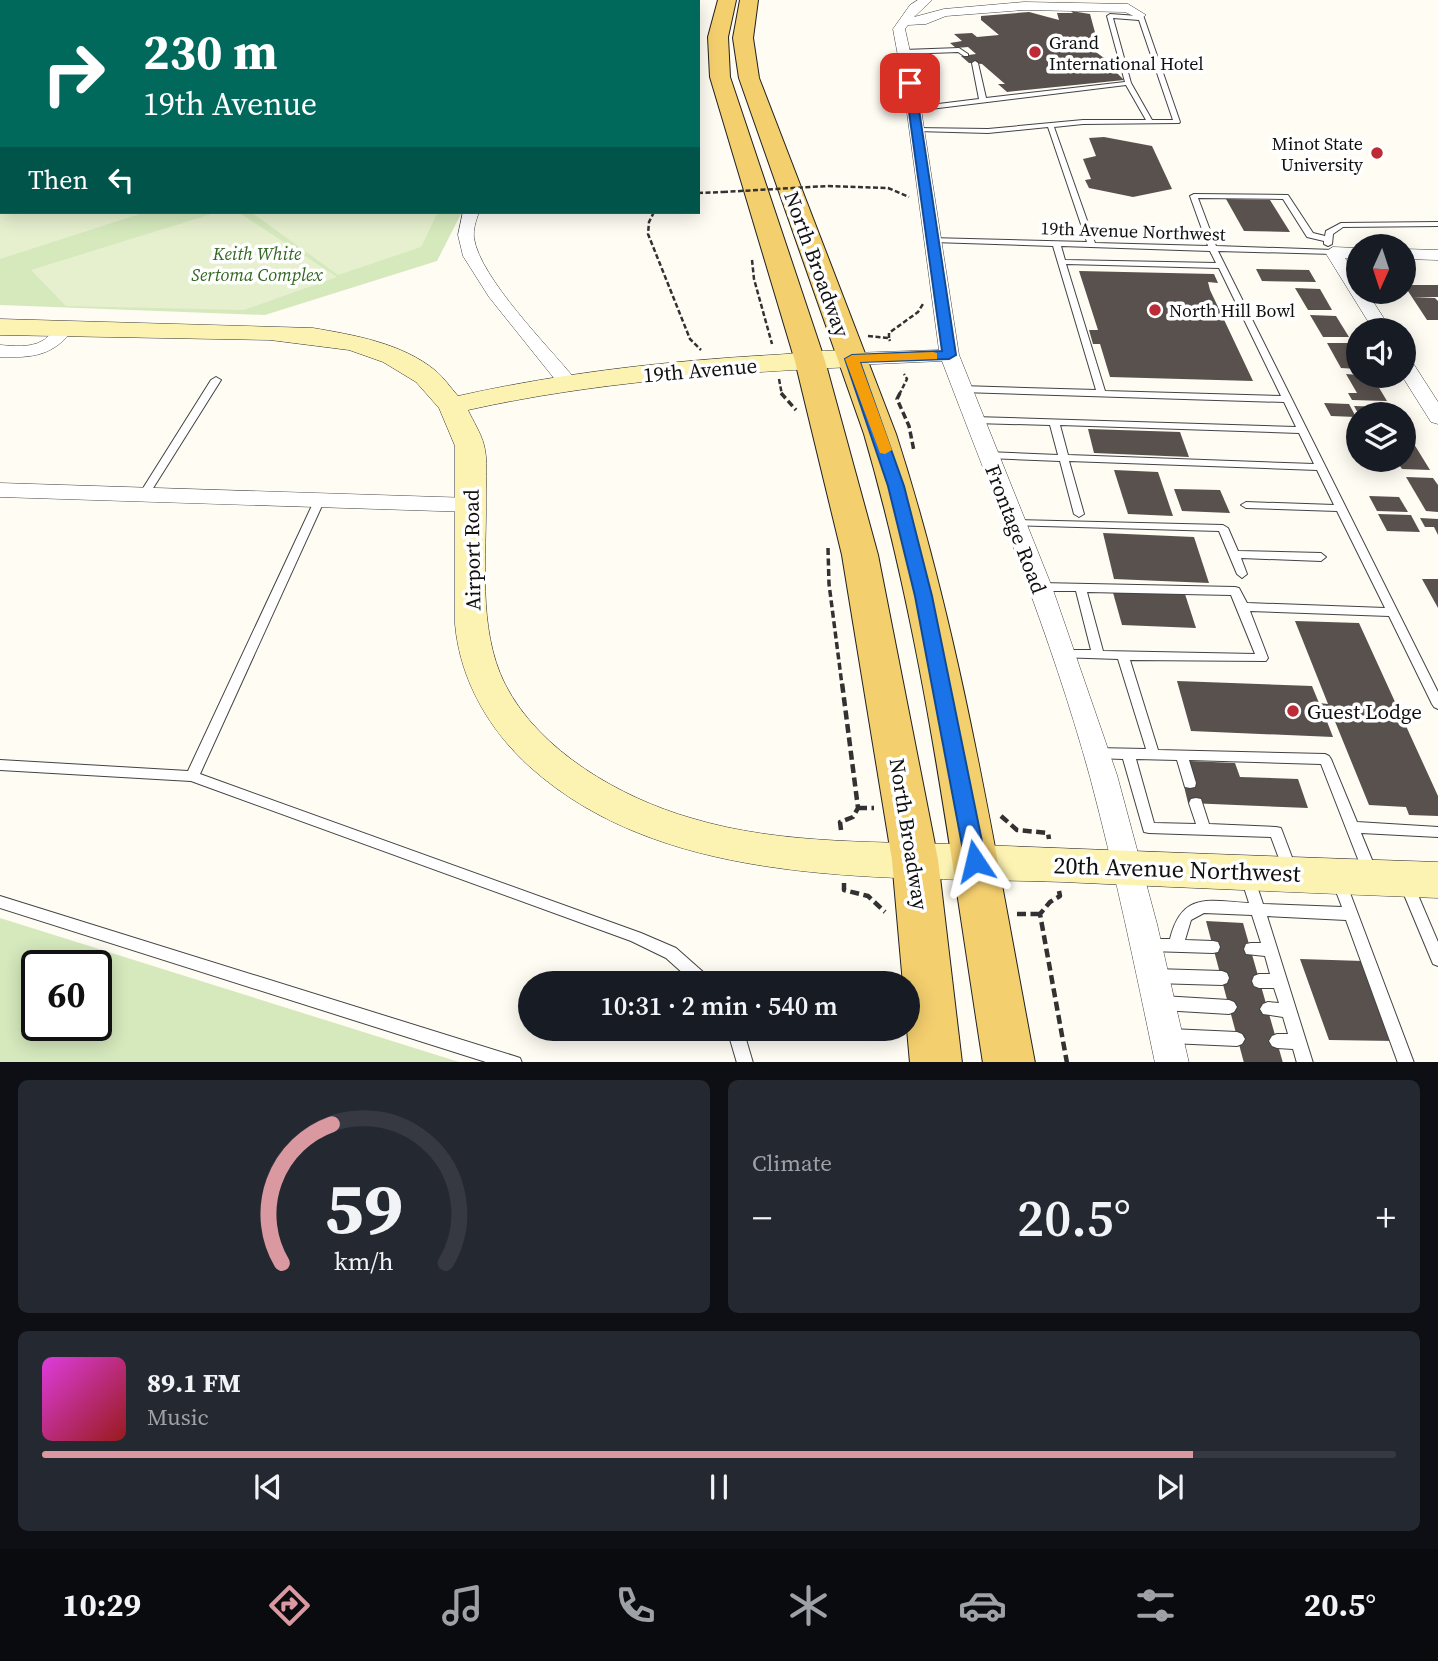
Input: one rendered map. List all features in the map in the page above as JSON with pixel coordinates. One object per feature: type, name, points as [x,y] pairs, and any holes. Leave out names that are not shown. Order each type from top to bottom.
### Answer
[{"type":"main road","name":"North Broadway","points":[[727,0],[718,37],[720,77],[810,361],[863,566],[915,860],[936,1062]]},
{"type":"main road","name":"North Broadway","points":[[749,0],[743,38],[749,78],[896,486],[923,596],[975,861],[1009,1062]]},
{"type":"street","points":[[907,21],[914,8],[926,0]]},
{"type":"street","points":[[907,21],[926,20],[958,12],[1024,6],[1128,8],[1140,16]]},
{"type":"street","name":"Frontage Road","points":[[907,21],[899,29],[915,119],[949,355],[1040,587],[1095,753],[1146,944],[1172,1062]]},
{"type":"street","points":[[470,214],[466,229],[467,246],[479,268],[568,383]]},
{"type":"street","points":[[1331,246],[1346,250]]},
{"type":"street","points":[[1331,246],[1346,272]]},
{"type":"street","points":[[1416,254],[1438,255]]},
{"type":"street","name":"Airport Road","points":[[0,327],[281,333],[342,340],[395,356],[438,385],[454,405],[464,424],[470,446],[471,603],[475,649],[487,683],[505,715],[532,746],[566,773],[606,799],[651,821],[693,835],[749,848],[842,857],[915,860]]},
{"type":"street","points":[[0,351],[21,352],[50,345],[65,328]]},
{"type":"street","name":"19th Avenue","points":[[454,405],[515,390],[568,383],[776,363],[949,355]]},
{"type":"street","points":[[1416,383],[1438,418]]},
{"type":"street","points":[[0,490],[471,505]]},
{"type":"street","name":"20th Avenue Northwest","points":[[915,860],[1126,867],[1252,891],[1291,874],[1388,878]]},
{"type":"lane","points":[[915,119],[988,131],[1050,125],[1177,122],[1140,16],[1110,16],[1128,83],[1150,122]]},
{"type":"lane","points":[[904,52],[959,50],[966,55]]},
{"type":"lane","points":[[975,63],[984,101]]},
{"type":"lane","points":[[915,119],[984,101],[1128,83]]},
{"type":"lane","points":[[1050,125],[1092,246]]},
{"type":"lane","points":[[1331,246],[1310,234],[1285,197],[1194,196],[1213,249],[1438,704]]},
{"type":"lane","points":[[1331,246],[1329,233],[1341,225],[1438,224]]},
{"type":"lane","name":"19th Avenue Northwest","points":[[933,240],[1213,249],[1331,246]]},
{"type":"lane","points":[[1056,244],[1101,393]]},
{"type":"lane","points":[[1062,262],[1222,266]]},
{"type":"lane","points":[[145,494],[216,380]]},
{"type":"lane","points":[[961,389],[1287,399]]},
{"type":"lane","points":[[973,420],[1303,430]]},
{"type":"lane","points":[[1054,422],[1079,514]]},
{"type":"lane","points":[[987,455],[1321,467]]},
{"type":"lane","points":[[192,776],[320,499]]},
{"type":"lane","points":[[1246,505],[1342,508]]},
{"type":"lane","points":[[1014,523],[1223,528],[1242,574]]},
{"type":"lane","points":[[1234,554],[1321,557]]},
{"type":"lane","points":[[1040,587],[1235,591],[1262,658],[1062,654]]},
{"type":"lane","points":[[1080,587],[1098,654]]},
{"type":"lane","points":[[1243,607],[1393,612]]},
{"type":"lane","points":[[1123,655],[1153,753]]},
{"type":"lane","points":[[1095,753],[1325,759],[1352,827],[1388,878],[1438,960]]},
{"type":"lane","points":[[1128,753],[1149,828],[1276,832],[1291,874]]},
{"type":"lane","points":[[1181,754],[1190,783]]},
{"type":"lane","points":[[0,765],[192,776],[636,937],[671,953],[691,971]]},
{"type":"lane","points":[[1196,803],[1205,830]]},
{"type":"lane","points":[[1352,827],[1438,832]]},
{"type":"lane","points":[[1351,914],[1388,878]]},
{"type":"lane","points":[[1176,946],[1183,917],[1191,909],[1252,891],[1351,914]]},
{"type":"lane","points":[[1252,891],[1305,1062]]},
{"type":"lane","points":[[0,902],[514,1062]]},
{"type":"lane","points":[[1351,914],[1406,1062]]},
{"type":"lane","points":[[1146,944],[1213,947]]},
{"type":"lane","points":[[1251,949],[1270,950]]},
{"type":"lane","points":[[1153,975],[1222,978]]},
{"type":"lane","points":[[1259,981],[1280,981]]},
{"type":"lane","points":[[1159,1003],[1229,1007]]},
{"type":"lane","points":[[1268,1009],[1289,1010]]},
{"type":"lane","points":[[1166,1036],[1237,1039]]},
{"type":"lane","points":[[739,1041],[745,1062]]},
{"type":"lane","points":[[1277,1041],[1299,1042]]},
{"type":"path","points":[[734,185],[738,198]]},
{"type":"path","points":[[700,193],[828,186],[888,188],[907,195],[913,203]]},
{"type":"path","points":[[653,214],[648,234],[690,338],[709,359]]},
{"type":"path","points":[[752,251],[754,279],[776,363],[777,386],[783,397],[797,411]]},
{"type":"path","points":[[889,338],[889,333],[918,312],[923,303]]},
{"type":"path","points":[[828,548],[829,584],[858,808],[853,817],[841,822],[844,890],[863,893],[878,901],[886,913]]},
{"type":"green space","name":"Keith White Sertoma Complex","points":[[0,214],[461,214],[437,261],[265,315],[0,305]]},
{"type":"green space","points":[[0,214],[140,214],[0,259]]},
{"type":"green space","points":[[212,214],[241,214],[337,277],[244,310],[66,306],[31,270]]},
{"type":"green space","points":[[254,214],[437,214],[421,247],[338,275]]},
{"type":"green space","points":[[0,918],[102,950],[21,950],[21,1041],[112,1041],[112,953],[459,1062],[0,1062]]},
{"type":"building","name":"Grand International Hotel","points":[[1071,11],[1090,14],[1099,47],[1092,47],[1093,50],[1111,63],[1066,68],[1072,70],[1110,66],[1124,80],[1007,92],[998,84],[1005,84],[982,64],[969,63],[961,56],[976,54],[968,47],[956,48],[950,43],[962,41],[954,34],[972,33],[977,37],[999,35],[981,20],[981,16],[1029,12],[1059,20],[1057,13],[1073,13]]},
{"type":"building","points":[[1104,137],[1152,146],[1172,189],[1133,197],[1089,188],[1085,180],[1091,179],[1083,159],[1096,156],[1089,138]]},
{"type":"building","points":[[1226,199],[1270,200],[1290,232],[1244,231]]},
{"type":"building","points":[[1256,269],[1309,270],[1316,282],[1262,281]]},
{"type":"building","name":"North Hill Bowl","points":[[1079,271],[1214,274],[1218,283],[1208,282],[1210,290],[1253,381],[1110,377],[1100,344],[1093,344],[1089,330],[1098,330]]},
{"type":"building","points":[[1416,285],[1438,285],[1438,297],[1416,297]]},
{"type":"building","points":[[1295,288],[1320,289],[1332,310],[1308,310]]},
{"type":"building","points":[[1416,297],[1435,298],[1438,301],[1438,320],[1427,320],[1416,303]]},
{"type":"building","points":[[1310,315],[1336,316],[1346,332],[1346,337],[1323,337]]},
{"type":"building","points":[[1327,343],[1346,343],[1346,368],[1341,368]]},
{"type":"building","points":[[1354,388],[1379,388],[1387,401],[1352,400],[1348,393],[1357,393]]},
{"type":"building","points":[[1324,403],[1346,404],[1346,417],[1331,416]]},
{"type":"building","points":[[1088,429],[1180,432],[1189,457],[1094,453]]},
{"type":"building","points":[[1416,447],[1430,470],[1416,470]]},
{"type":"building","points":[[1114,470],[1158,472],[1173,516],[1128,514]]},
{"type":"building","points":[[1406,477],[1433,478],[1438,485],[1438,512],[1426,511]]},
{"type":"building","points":[[1174,489],[1220,490],[1230,513],[1182,511]]},
{"type":"building","points":[[1369,496],[1399,497],[1408,512],[1377,511]]},
{"type":"building","points":[[1378,514],[1411,515],[1420,532],[1387,531]]},
{"type":"building","points":[[1420,518],[1438,519],[1438,535],[1434,527],[1425,527]]},
{"type":"building","points":[[1103,533],[1194,537],[1209,583],[1114,579]]},
{"type":"building","points":[[1422,579],[1438,579],[1438,608]]},
{"type":"building","points":[[1112,589],[1184,591],[1196,628],[1122,625]]},
{"type":"building","name":"Guest Lodge","points":[[1295,621],[1359,623],[1438,796],[1438,816],[1409,815],[1406,807],[1369,805],[1334,719],[1326,719],[1333,737],[1191,731],[1177,681],[1312,686],[1319,703],[1328,704]]},
{"type":"building","points":[[1189,761],[1235,763],[1240,777],[1298,779],[1308,808],[1188,803],[1183,782],[1195,783]]},
{"type":"building","points":[[1206,921],[1243,923],[1283,1062],[1244,1062]]},
{"type":"building","points":[[1300,959],[1363,961],[1395,1041],[1329,1040]]},
{"type":"slow traffic","points":[[885,450],[852,359],[933,356]]},
{"type":"place","name":"Grand International Hotel","points":[[1035,52]]},
{"type":"place","name":"Minot State University","points":[[1377,153]]},
{"type":"place","name":"North Hill Bowl","points":[[1155,310]]},
{"type":"place","name":"Guest Lodge","points":[[1293,711]]},
{"type":"route","points":[[910,83],[949,355],[852,359],[896,486],[923,596],[947,706],[975,861]]}]
